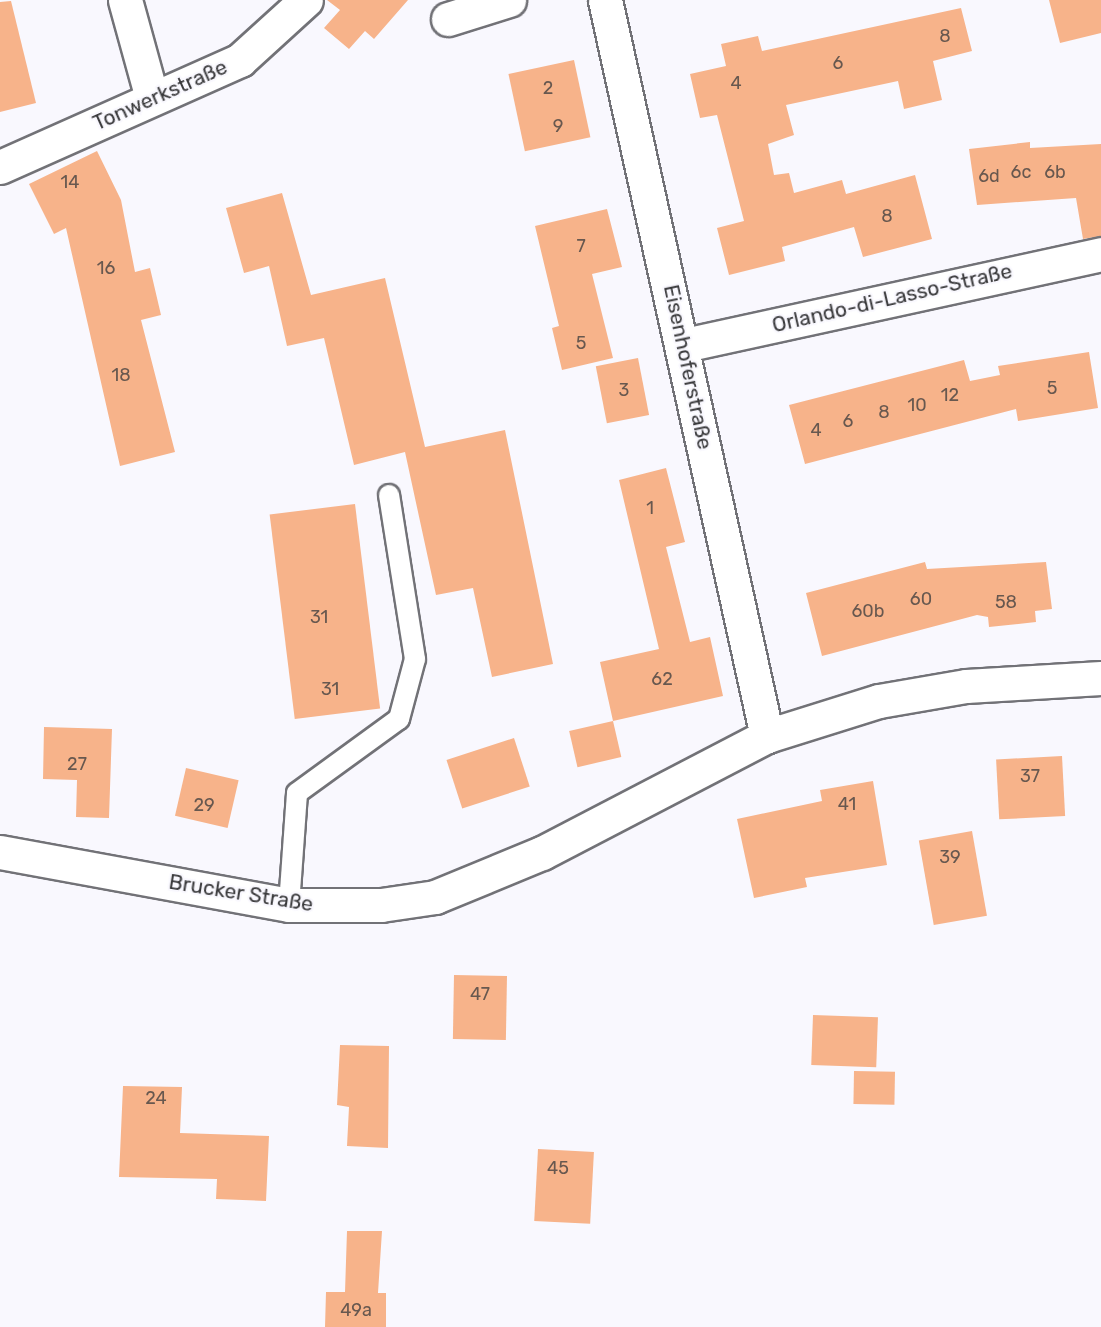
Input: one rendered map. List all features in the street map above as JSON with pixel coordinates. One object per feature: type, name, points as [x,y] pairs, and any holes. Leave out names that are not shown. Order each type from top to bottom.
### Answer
[{"type":"street","points":[[125,0],[152,98]]},
{"type":"street","name":"Tonwerkstraße","points":[[0,167],[240,60],[306,0]]},
{"type":"street","points":[[448,19],[509,0]]},
{"type":"street","name":"Eisenhoferstraße","points":[[605,0],[684,345],[767,736]]},
{"type":"street","name":"Orlando-di-Lasso-Straße","points":[[684,345],[1101,254]]},
{"type":"street","name":"Brucker Straße","points":[[0,852],[289,905],[381,905],[435,897],[542,854],[767,736],[879,701],[944,689],[1101,678]]},
{"type":"lane","points":[[289,905],[297,793],[399,719],[415,659],[389,495]]},
{"type":"building","points":[[327,0],[408,0],[374,39],[365,31],[349,49],[324,28],[340,10]]},
{"type":"building","points":[[1049,0],[1101,0],[1101,33],[1060,43]]},
{"type":"building","points":[[11,1],[36,103],[0,112],[0,2]]},
{"type":"building","points":[[961,8],[972,51],[933,61],[942,100],[904,109],[898,81],[786,105],[794,135],[768,144],[774,175],[789,173],[794,193],[842,180],[846,194],[915,175],[932,239],[863,257],[854,227],[782,247],[785,261],[729,275],[717,228],[744,221],[717,115],[700,118],[690,74],[726,66],[721,44],[758,36],[762,51]]},
{"type":"building","points":[[574,60],[590,137],[525,151],[508,74]]},
{"type":"building","points":[[1030,142],[1030,148],[1101,144],[1101,236],[1083,239],[1076,198],[977,205],[969,149]]},
{"type":"building","points":[[97,151],[121,200],[135,272],[150,268],[161,315],[141,320],[175,452],[120,466],[66,228],[54,234],[29,184]]},
{"type":"building","points":[[282,193],[311,295],[385,278],[425,447],[505,430],[553,664],[492,677],[473,588],[436,595],[405,452],[354,465],[324,338],[287,346],[269,266],[244,273],[226,208]]},
{"type":"building","points":[[607,209],[622,267],[592,274],[613,358],[562,370],[552,328],[559,326],[535,226]]},
{"type":"building","points":[[1089,352],[1098,408],[1018,421],[1016,409],[805,464],[789,405],[964,360],[970,381],[1000,375],[998,366]]},
{"type":"building","points":[[638,358],[649,415],[607,423],[596,366]]},
{"type":"building","points":[[666,468],[685,542],[666,547],[690,642],[710,637],[723,696],[613,721],[600,662],[659,649],[619,480]]},
{"type":"building","points":[[355,504],[380,708],[295,719],[270,514]]},
{"type":"building","points":[[925,562],[927,569],[1046,562],[1052,609],[1035,611],[1036,622],[989,627],[988,617],[977,615],[822,656],[806,593]]},
{"type":"building","points":[[613,721],[621,757],[577,767],[569,731]]},
{"type":"building","points":[[44,727],[112,729],[109,818],[76,817],[77,780],[43,779]]},
{"type":"building","points":[[514,738],[530,787],[462,808],[446,760]]},
{"type":"building","points":[[1062,756],[1065,816],[999,819],[996,759]]},
{"type":"building","points":[[186,768],[239,780],[228,828],[175,816]]},
{"type":"building","points":[[873,781],[887,865],[805,878],[807,887],[754,898],[737,819],[822,801],[820,790]]},
{"type":"building","points":[[972,831],[987,916],[934,925],[919,840]]},
{"type":"building","points":[[454,975],[507,976],[506,1040],[453,1039]]},
{"type":"building","points":[[813,1015],[878,1017],[876,1067],[811,1065]]},
{"type":"building","points":[[340,1045],[389,1046],[388,1148],[347,1146],[349,1107],[337,1105]]},
{"type":"building","points":[[854,1071],[895,1072],[894,1105],[853,1104]]},
{"type":"building","points":[[123,1086],[182,1087],[180,1133],[269,1136],[266,1201],[216,1199],[217,1179],[119,1177]]},
{"type":"building","points":[[538,1149],[594,1152],[590,1224],[534,1221]]},
{"type":"building","points":[[347,1231],[382,1231],[378,1293],[386,1293],[386,1327],[325,1327],[326,1292],[345,1292]]}]
